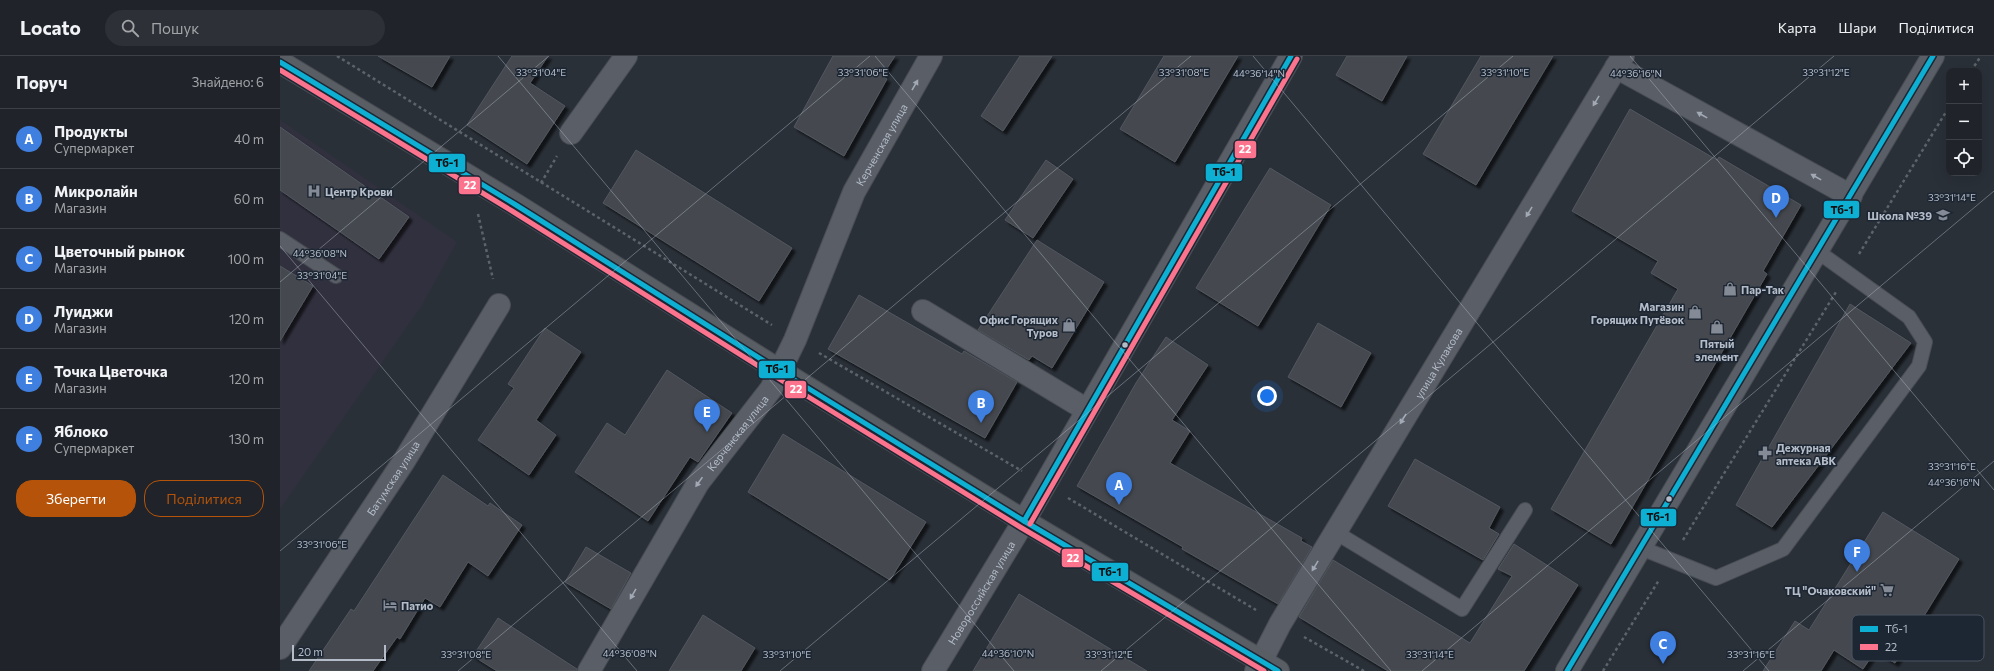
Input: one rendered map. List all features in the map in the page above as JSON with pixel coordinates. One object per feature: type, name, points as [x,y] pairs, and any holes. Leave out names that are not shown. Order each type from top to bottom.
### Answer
[{"type":"main road","points":[[280,62],[516,205],[780,371],[1265,668]]},
{"type":"street","points":[[571,133],[626,56]]},
{"type":"street","name":"Керченская улица","points":[[589,671],[698,483],[771,389],[795,340],[854,192],[931,56]]},
{"type":"street","name":"Новороссийская улица","points":[[933,671],[1024,521],[1291,56]]},
{"type":"street","points":[[1567,671],[1933,56]]},
{"type":"street","points":[[1619,62],[1851,196]]},
{"type":"street","name":"улица Кулакова","points":[[1265,668],[1280,624],[1619,62]]},
{"type":"street","name":"Батумская улица","points":[[280,648],[404,461],[499,305]]},
{"type":"street","points":[[923,311],[1087,410]]},
{"type":"lane","points":[[280,239],[336,276]]},
{"type":"lane","points":[[1641,548],[1716,578],[1783,548],[1918,366],[1926,342],[1909,317],[1817,251]]},
{"type":"lane","points":[[1335,532],[1462,609],[1524,510]]},
{"type":"path","points":[[337,56],[762,319]]},
{"type":"path","points":[[1973,68],[1981,56]]},
{"type":"path","points":[[1603,671],[1946,113]]},
{"type":"path","points":[[478,213],[499,305]]},
{"type":"path","points":[[795,340],[1045,484],[1280,624],[1364,671]]},
{"type":"shaded area","points":[[280,120],[457,242],[422,305],[280,509]]},
{"type":"building","points":[[378,56],[450,56],[432,87]]},
{"type":"building","points":[[512,56],[548,56],[530,83],[565,106],[527,164],[467,125]]},
{"type":"building","points":[[833,56],[895,56],[882,76],[887,79],[844,156],[794,127]]},
{"type":"building","points":[[1020,56],[1052,56],[1003,131],[981,116]]},
{"type":"building","points":[[1164,56],[1238,56],[1175,162],[1120,129]]},
{"type":"building","points":[[1347,56],[1407,56],[1382,101],[1336,75]]},
{"type":"building","points":[[1481,56],[1553,56],[1476,185],[1423,154]]},
{"type":"building","points":[[1630,109],[1717,160],[1719,157],[1801,205],[1763,271],[1767,274],[1611,544],[1551,509],[1678,289],[1651,273],[1658,261],[1572,211]]},
{"type":"building","points":[[280,127],[409,217],[379,259],[280,190]]},
{"type":"building","points":[[636,150],[792,248],[759,301],[603,203]]},
{"type":"building","points":[[1046,160],[1073,179],[1033,238],[1005,220]]},
{"type":"building","points":[[1270,168],[1331,205],[1258,326],[1196,288]]},
{"type":"building","points":[[1037,240],[1104,282],[1052,368],[1032,356],[1029,360],[978,330]]},
{"type":"building","points":[[280,266],[313,286],[280,341]]},
{"type":"building","points":[[859,295],[962,354],[964,351],[1017,382],[985,438],[828,349]]},
{"type":"building","points":[[1850,304],[1911,343],[1772,527],[1736,505]]},
{"type":"building","points":[[1318,323],[1371,353],[1341,407],[1288,377]]},
{"type":"building","points":[[545,328],[581,352],[536,420],[556,435],[529,475],[478,440],[514,388],[508,384]]},
{"type":"building","points":[[1166,337],[1208,365],[1172,420],[1190,431],[1170,463],[1302,538],[1301,541],[1312,547],[1278,604],[1077,486],[1136,383]]},
{"type":"building","points":[[667,370],[732,413],[698,462],[690,457],[648,521],[575,472],[607,423],[625,435]]},
{"type":"building","points":[[783,434],[926,522],[890,580],[748,492]]},
{"type":"building","points":[[1415,459],[1500,507],[1489,528],[1499,534],[1483,560],[1388,506]]},
{"type":"building","points":[[443,475],[488,506],[490,503],[522,525],[488,576],[468,562],[440,607],[425,598],[400,639],[397,637],[373,671],[309,671],[351,609],[354,611]]},
{"type":"building","name":"ТЦ \"Очаковский\"","points":[[1883,512],[1959,559],[1925,615],[1852,615],[1852,661],[1868,661],[1863,669],[1834,650],[1821,671],[1763,671],[1795,621],[1809,630]]},
{"type":"building","points":[[1514,544],[1578,585],[1524,671],[1388,671],[1299,617],[1333,560],[1470,643],[1512,576],[1498,569]]},
{"type":"building","points":[[586,547],[631,573],[611,609],[565,582]]},
{"type":"building","points":[[1019,594],[1147,671],[973,671]]},
{"type":"building","points":[[703,615],[755,648],[741,671],[669,671]]},
{"type":"building","points":[[498,618],[577,669],[577,671],[497,671],[473,656]]},
{"type":"transit line","name":"Тб-1","points":[[1024,521],[1291,56]]},
{"type":"transit line","name":"Тб-1","points":[[1567,671],[1933,56]]},
{"type":"transit line","name":"22","points":[[1030,524],[1297,59]]},
{"type":"transit line","name":"Тб-1","points":[[280,62],[516,205],[780,371],[1024,521],[1278,671]]},
{"type":"transit line","name":"22","points":[[280,70],[512,211],[776,377],[1020,527],[1264,671]]},
{"type":"place","name":"Центр Крови","points":[[314,191]]},
{"type":"place","name":"Школа №39","points":[[1943,215]]},
{"type":"place","name":"Луиджи","points":[[1776,218]]},
{"type":"place","name":"Пар-Так","points":[[1730,289]]},
{"type":"place","name":"Магазин Горящих Путёвок","points":[[1695,312]]},
{"type":"place","name":"Офис Горящих Туров","points":[[1069,325]]},
{"type":"place","name":"Пятый элемент","points":[[1717,327]]},
{"type":"place","name":"Микролайн","points":[[981,423]]},
{"type":"place","name":"Точка Цветочка","points":[[707,432]]},
{"type":"place","name":"Дежурная аптека АВК","points":[[1765,453]]},
{"type":"place","name":"Продукты","points":[[1119,505]]},
{"type":"place","name":"Яблоко","points":[[1857,572]]},
{"type":"place","name":"ТЦ \"Очаковский\"","points":[[1887,590]]},
{"type":"place","name":"Патио","points":[[390,605]]},
{"type":"place","name":"Цветочный рынок","points":[[1663,664]]}]
